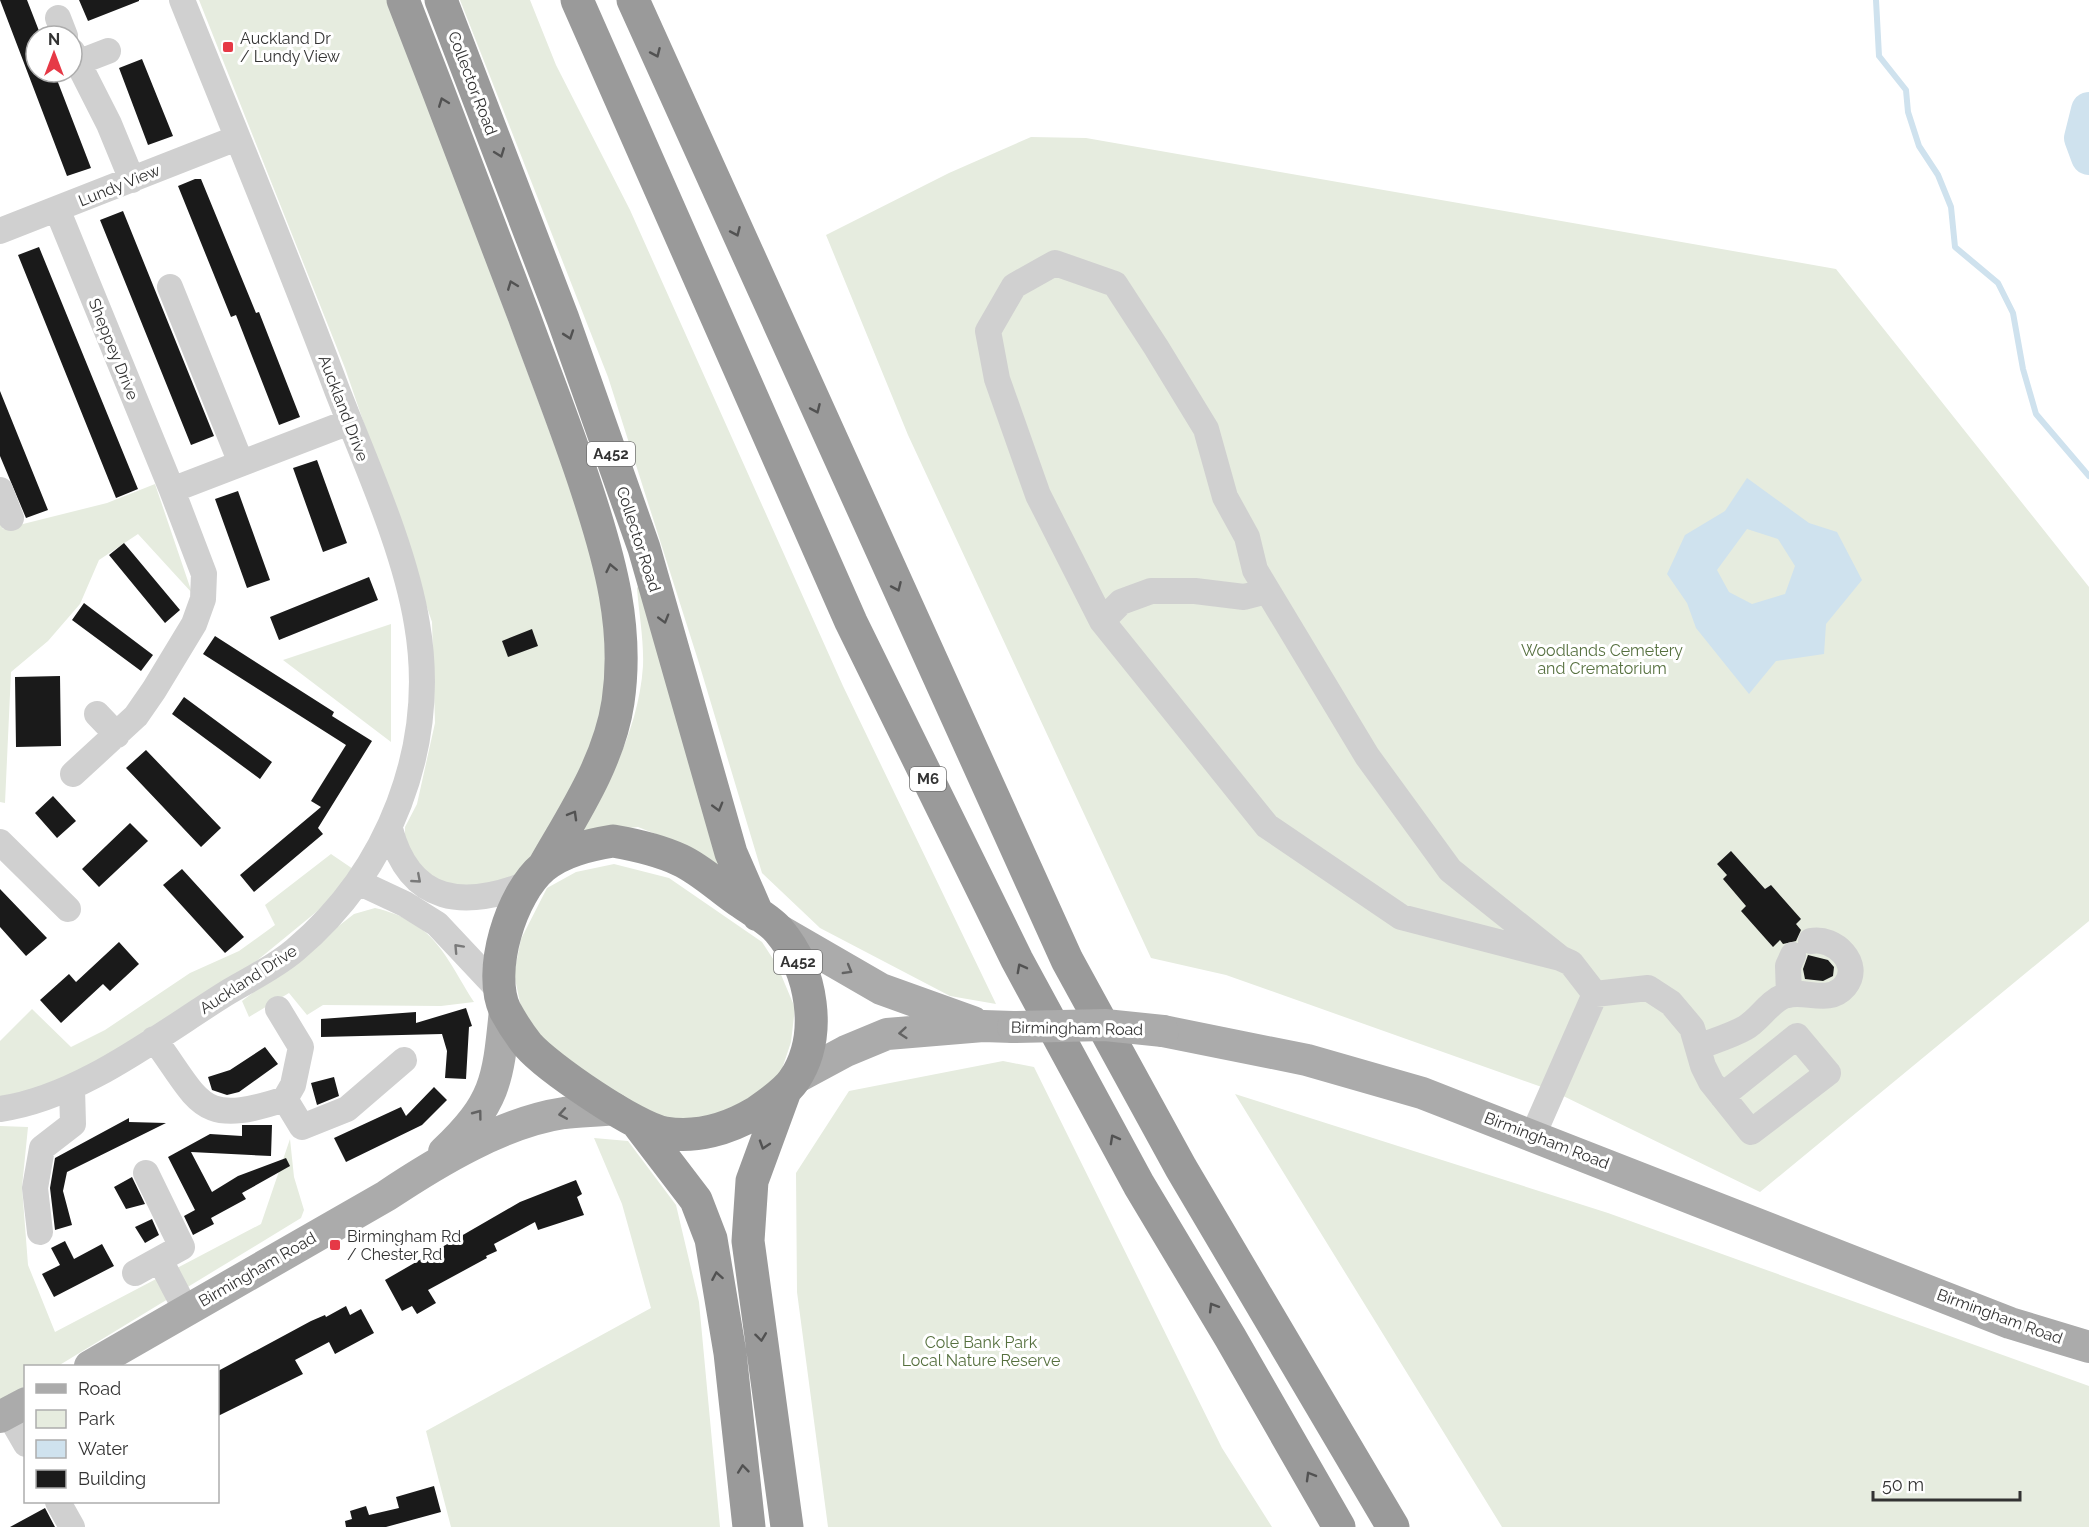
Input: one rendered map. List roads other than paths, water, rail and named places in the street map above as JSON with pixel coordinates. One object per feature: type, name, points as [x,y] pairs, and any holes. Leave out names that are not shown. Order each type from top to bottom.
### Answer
[{"type":"highway","name":"A452","points":[[403,0],[572,446],[609,559],[619,604],[622,645],[618,703],[606,747],[581,802],[537,874],[506,932],[502,1000]]},
{"type":"highway","name":"Collector Road","points":[[441,0],[563,318],[644,548],[731,853],[769,922]]},
{"type":"highway","name":"M6","points":[[577,0],[851,622],[1017,960],[1139,1185],[1236,1347],[1339,1527]]},
{"type":"highway","points":[[633,0],[1067,960],[1181,1168],[1393,1527]]},
{"type":"highway","name":"A452","points":[[537,874],[582,846],[613,841],[646,847],[682,860],[769,922],[805,972],[810,1002],[810,1035],[806,1053],[790,1085],[752,1181],[748,1241],[786,1527]]},
{"type":"highway","points":[[502,1000],[529,1046],[626,1117],[663,1133],[685,1135],[721,1130],[754,1113],[790,1085]]},
{"type":"highway","points":[[626,1117],[696,1200],[711,1239],[730,1353],[749,1527]]},
{"type":"main road","name":"Birmingham Road","points":[[769,922],[881,989],[998,1026]]},
{"type":"main road","name":"Birmingham Road","points":[[424,1171],[463,1134],[489,1101],[498,1072],[502,1000]]},
{"type":"main road","name":"Birmingham Road","points":[[790,1085],[846,1051],[887,1034],[998,1026],[1105,1025],[1163,1031],[1307,1060],[1422,1093],[2010,1323],[2089,1347]]},
{"type":"main road","name":"Birmingham Road","points":[[92,1365],[424,1171],[512,1127],[563,1113],[626,1117]]},
{"type":"street","name":"Auckland Drive","points":[[0,1109],[27,1105],[72,1088],[291,953],[335,911],[358,882],[390,829],[418,741],[421,709],[420,640],[405,575],[350,422],[182,0]]},
{"type":"street","points":[[84,55],[108,51]]},
{"type":"street","points":[[84,76],[109,124],[132,180]]},
{"type":"street","name":"Lundy View","points":[[0,231],[237,138]]},
{"type":"street","name":"Sheppey Drive","points":[[57,209],[204,574],[203,599],[194,624],[176,656],[136,716],[73,774]]},
{"type":"street","points":[[1560,958],[1450,870],[1367,756],[1255,570],[1247,537],[1225,497],[1206,429],[1115,284],[1055,263],[1014,286],[988,331],[997,379],[1038,495],[1102,621],[1267,826],[1401,917],[1560,958],[1571,963],[1595,994]]},
{"type":"street","points":[[170,287],[241,463]]},
{"type":"street","points":[[172,490],[350,422]]},
{"type":"street","points":[[0,490],[11,518]]},
{"type":"street","points":[[1102,621],[1121,602],[1151,591],[1195,591],[1244,597],[1266,591]]},
{"type":"street","points":[[97,714],[117,735]]},
{"type":"street","points":[[390,829],[395,849],[406,869],[437,894],[454,898],[478,898],[501,894],[537,874]]},
{"type":"street","points":[[0,842],[68,909]]},
{"type":"street","points":[[358,882],[405,904],[436,924],[502,1000]]},
{"type":"street","points":[[1698,1047],[1745,1028],[1783,996],[1834,995],[1846,985],[1850,973],[1849,960],[1835,945],[1818,939],[1802,948],[1788,966],[1789,995]]},
{"type":"street","points":[[1595,994],[1648,988],[1671,1003],[1692,1028],[1702,1066],[1722,1096]]},
{"type":"street","points":[[1533,1135],[1595,994]]},
{"type":"street","points":[[154,1039],[179,1077],[208,1108],[223,1112],[260,1107],[285,1099],[293,1085],[299,1061],[301,1047],[278,1009]]},
{"type":"street","points":[[285,1099],[302,1128],[347,1108],[404,1060]]},
{"type":"street","points":[[40,1232],[35,1188],[42,1148],[73,1124],[72,1088]]},
{"type":"street","points":[[135,1273],[182,1247],[146,1173]]},
{"type":"street","points":[[160,1260],[186,1310]]},
{"type":"street","points":[[11,1411],[24,1440]]},
{"type":"street","points":[[59,1503],[72,1527]]},
{"type":"water","points":[[1747,478],[1809,523],[1837,532],[1862,580],[1826,624],[1824,654],[1776,661],[1749,694],[1696,628],[1687,603],[1667,574],[1685,535],[1725,511]],"holes":[[[1747,529],[1778,539],[1795,566],[1785,594],[1752,604],[1729,592],[1717,570]]]},
{"type":"waterway","points":[[1876,0],[1879,56],[1906,90],[1908,112],[1919,146],[1938,175],[1951,207],[1955,247],[1998,283],[2013,313],[2023,369],[2036,414],[2089,476]]},
{"type":"waterway","points":[[2089,110],[2082,138],[2089,157]]},
{"type":"place","name":"Auckland Dr / Lundy View","points":[[228,47]]},
{"type":"place","name":"Birmingham Rd / Chester Rd","points":[[335,1245]]},
{"type":"park label","name":"Woodlands Cemetery and Crematorium","points":[[1602,659]]},
{"type":"park label","name":"Cole Bank Park Local Nature Reserve","points":[[981,1351]]}]
